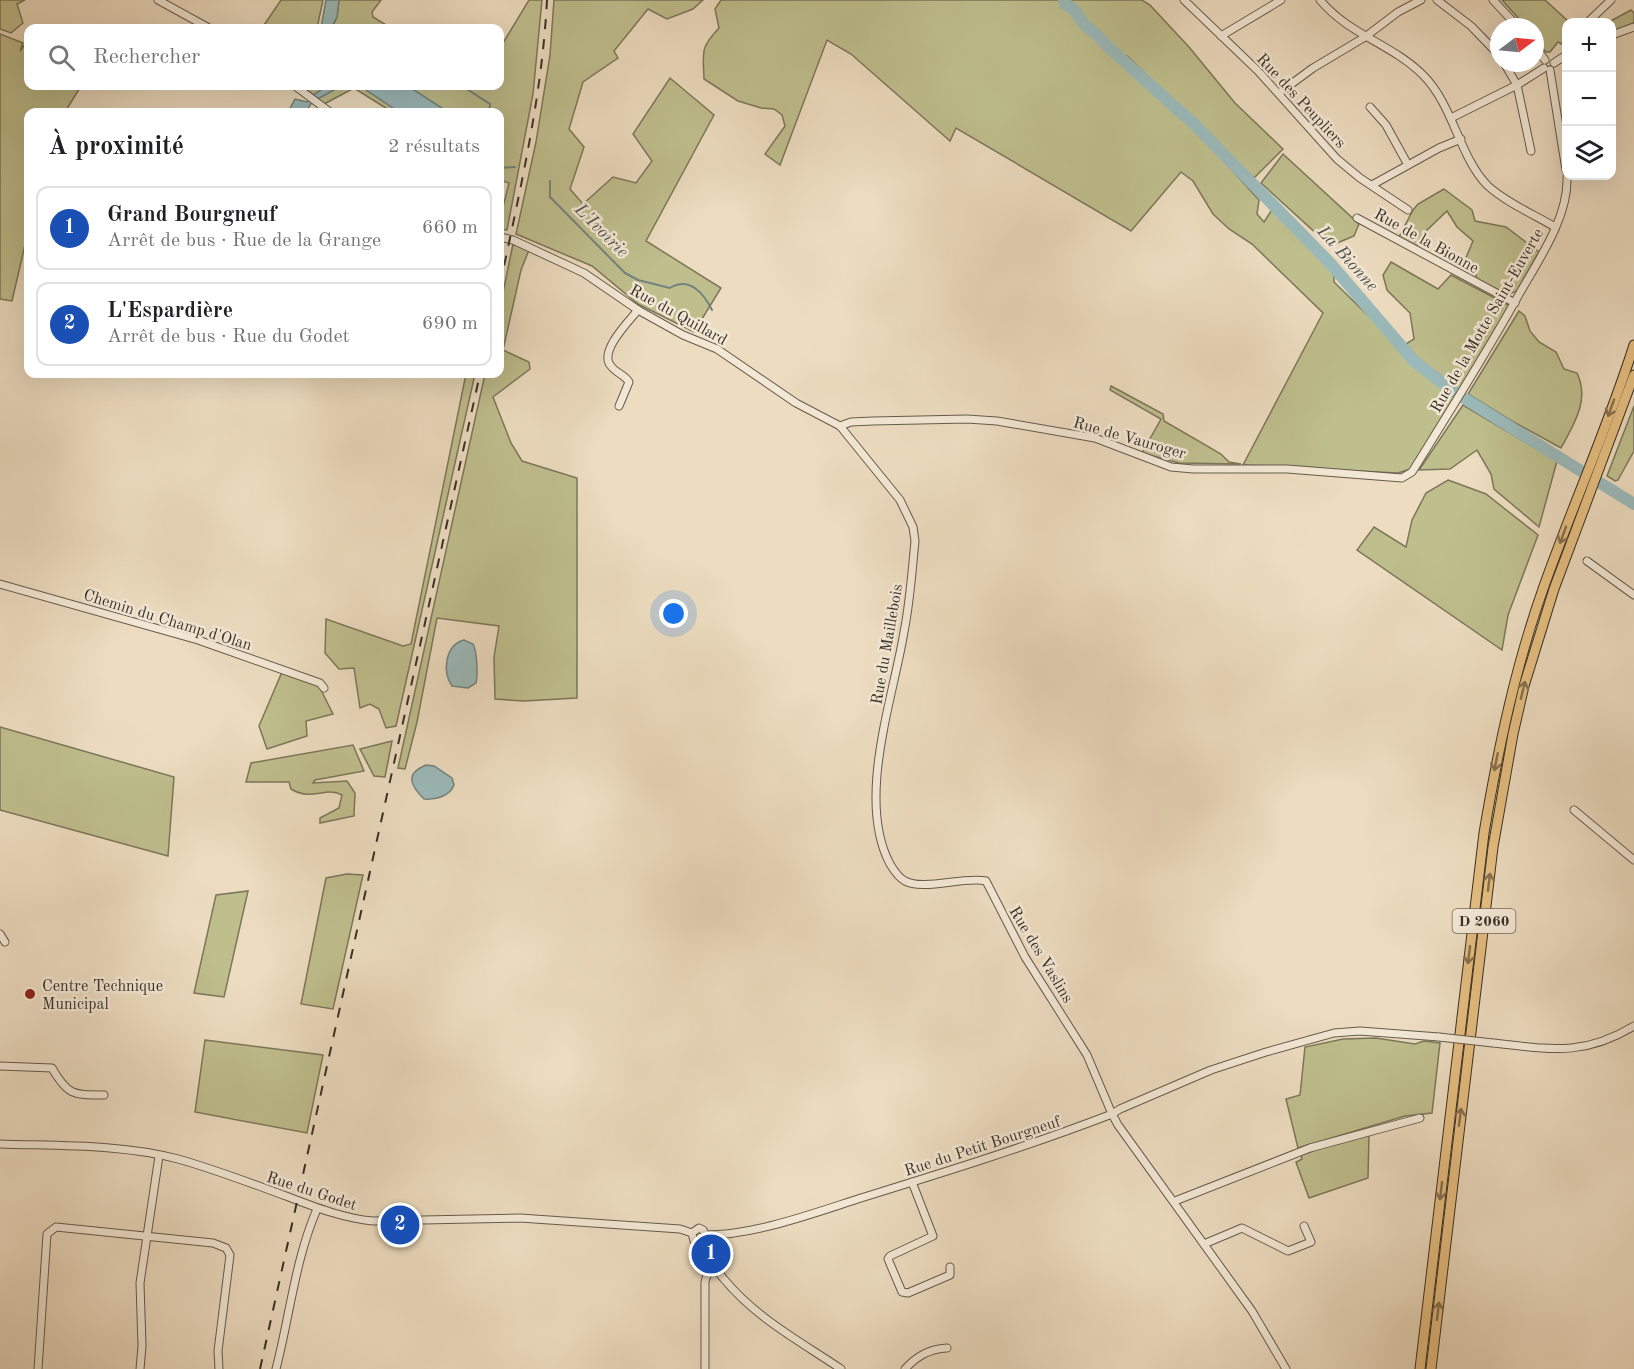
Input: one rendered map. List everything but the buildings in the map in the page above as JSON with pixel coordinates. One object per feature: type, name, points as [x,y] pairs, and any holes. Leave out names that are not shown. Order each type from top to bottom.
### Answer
[{"type":"highway","name":"D 2060","points":[[1420,1369],[1479,874],[1496,763],[1527,637],[1633,349]]},
{"type":"highway","name":"D 2060","points":[[1431,1369],[1493,847],[1502,789],[1524,686],[1539,637],[1634,375]]},
{"type":"street","points":[[158,0],[202,24]]},
{"type":"street","name":"Rue des Peupliers","points":[[1184,0],[1279,93],[1337,159],[1408,210]]},
{"type":"street","points":[[1221,36],[1281,0]]},
{"type":"street","points":[[1320,0],[1341,21],[1404,59],[1421,74],[1437,93],[1476,170],[1488,185],[1555,227]]},
{"type":"street","points":[[1279,93],[1313,68],[1365,37],[1398,12],[1421,0]]},
{"type":"street","points":[[1437,0],[1470,26],[1490,46]]},
{"type":"street","points":[[1493,0],[1510,18]]},
{"type":"street","points":[[1591,18],[1611,0]]},
{"type":"street","points":[[1616,33],[1634,27]]},
{"type":"street","points":[[1451,118],[1517,85],[1546,66],[1554,67],[1554,63],[1562,58]]},
{"type":"street","points":[[1544,63],[1562,149]]},
{"type":"street","points":[[1509,72],[1517,85],[1531,151]]},
{"type":"street","points":[[301,90],[324,108]]},
{"type":"street","points":[[1370,107],[1386,125],[1408,165]]},
{"type":"street","points":[[1372,185],[1461,139]]},
{"type":"street","name":"Rue de la Motte Saint-Euverte","points":[[1412,472],[1464,390],[1544,253],[1565,197],[1567,180]]},
{"type":"street","name":"Rue de la Bionne","points":[[1358,218],[1515,303]]},
{"type":"street","name":"Rue du Quillard","points":[[504,238],[584,273],[638,310],[683,335],[717,349],[796,403],[840,426]]},
{"type":"street","points":[[619,406],[629,382],[611,367],[607,354],[611,345],[638,310]]},
{"type":"street","name":"Rue de Vauroger","points":[[840,426],[851,422],[873,421],[967,419],[997,421],[1095,438],[1171,467],[1287,469],[1402,478],[1412,472]]},
{"type":"street","name":"Rue du Maillebois","points":[[840,426],[900,500],[913,527],[915,541],[904,631],[880,747],[876,800],[877,824],[886,855],[893,870],[905,881]]},
{"type":"street","points":[[1587,561],[1634,595]]},
{"type":"street","name":"Chemin du Champ d'Olan","points":[[0,584],[198,640],[320,683],[324,688]]},
{"type":"street","points":[[1574,810],[1634,860]]},
{"type":"street","name":"Rue des Vaslins","points":[[905,881],[921,884],[986,881],[1026,957],[1087,1055],[1112,1114]]},
{"type":"street","points":[[0,934],[5,942]]},
{"type":"street","name":"Rue du Petit Bourgneuf","points":[[692,1233],[699,1228],[703,1230],[704,1238],[792,1220],[1052,1138],[1211,1070],[1334,1033],[1360,1031],[1439,1037],[1556,1050],[1574,1049],[1600,1043],[1634,1026]]},
{"type":"street","points":[[0,1066],[52,1068],[64,1086],[76,1095],[104,1095]]},
{"type":"street","points":[[1112,1114],[1252,1311],[1286,1369]]},
{"type":"street","points":[[1175,1201],[1310,1148],[1419,1118]]},
{"type":"street","name":"Rue du Godet","points":[[0,1144],[107,1149],[159,1156],[218,1172],[343,1217],[374,1221],[520,1218],[680,1230],[692,1233]]},
{"type":"street","points":[[140,1369],[142,1346],[140,1283],[159,1156]]},
{"type":"street","points":[[912,1182],[933,1236],[888,1259],[902,1292],[908,1293],[950,1275],[950,1267]]},
{"type":"street","points":[[276,1369],[298,1265],[307,1232],[317,1209]]},
{"type":"street","points":[[1204,1244],[1242,1228],[1288,1251],[1311,1242],[1304,1226]]},
{"type":"street","points":[[38,1369],[46,1234],[56,1227],[213,1243],[226,1248],[229,1251],[229,1260],[218,1351],[219,1369]]},
{"type":"street","points":[[692,1233],[694,1241],[704,1238],[706,1256],[742,1300],[765,1319],[841,1369]]},
{"type":"street","points":[[705,1369],[705,1279],[715,1268]]},
{"type":"street","points":[[906,1369],[914,1359],[934,1348],[947,1348]]},
{"type":"shaded area","points":[[0,0],[25,0],[17,4],[23,23],[11,33],[0,29]]},
{"type":"shaded area","points":[[281,0],[323,0],[318,24],[265,24]]},
{"type":"shaded area","points":[[339,0],[381,0],[372,12],[373,17],[384,24],[334,24]]},
{"type":"shaded area","points":[[529,0],[542,0],[533,94],[507,230],[504,230],[504,203],[509,183],[504,181],[504,108],[386,108],[357,90],[504,90],[504,41]]},
{"type":"shaded area","points":[[554,0],[703,0],[693,9],[667,19],[648,9],[614,51],[618,58],[583,82],[569,129],[584,147],[570,189],[583,204],[613,177],[636,183],[652,161],[633,134],[670,78],[714,115],[646,241],[721,288],[694,332],[638,304],[592,266],[516,234],[536,142],[550,55]]},
{"type":"shaded area","points":[[721,0],[1142,0],[1150,5],[1189,47],[1235,103],[1283,149],[1254,178],[1127,56],[1120,54],[1119,60],[1194,124],[1192,126],[1259,200],[1257,214],[1264,222],[1273,208],[1334,271],[1334,282],[1401,348],[1457,396],[1417,467],[1398,473],[1243,465],[1323,313],[1252,244],[1229,229],[1213,214],[1193,181],[1181,172],[1131,231],[956,128],[950,141],[851,54],[827,40],[780,165],[765,154],[785,126],[782,115],[774,109],[761,108],[738,101],[704,79],[704,51],[708,41],[719,28],[715,9]]},
{"type":"shaded area","points":[[1502,0],[1545,0],[1565,18],[1562,18],[1562,43],[1558,42],[1550,52],[1546,52],[1544,49],[1544,18],[1518,18]]},
{"type":"shaded area","points":[[1631,10],[1634,13],[1634,23],[1616,30],[1616,18]]},
{"type":"shaded area","points":[[0,34],[23,43],[20,51],[24,46],[24,90],[79,90],[67,108],[24,108],[24,249],[12,301],[0,299]]},
{"type":"shaded area","points":[[307,90],[350,90],[324,104]]},
{"type":"shaded area","points":[[1283,154],[1359,224],[1354,236],[1330,246],[1261,183]]},
{"type":"shaded area","points":[[1444,189],[1472,210],[1475,221],[1506,227],[1539,252],[1517,291],[1507,295],[1478,284],[1475,270],[1465,260],[1473,241],[1457,227],[1447,211],[1425,232],[1417,246],[1399,237],[1418,204]]},
{"type":"shaded area","points":[[513,244],[529,250],[521,270],[504,346],[504,288]]},
{"type":"shaded area","points":[[1391,262],[1438,289],[1451,275],[1510,306],[1461,391],[1418,358],[1406,344],[1414,339],[1410,313],[1387,290],[1383,275]]},
{"type":"shaded area","points":[[1519,311],[1525,316],[1530,331],[1539,342],[1556,352],[1564,369],[1577,373],[1581,383],[1579,412],[1561,448],[1468,394]]},
{"type":"shaded area","points":[[504,350],[529,362],[530,369],[493,397],[511,443],[522,461],[577,478],[577,698],[524,701],[495,699],[494,657],[499,626],[437,618],[417,722],[405,769],[398,768],[484,378],[504,378]]},
{"type":"shaded area","points":[[465,378],[474,378],[396,726],[386,728],[379,709],[370,704],[360,708],[354,668],[339,669],[325,653],[326,619],[403,646],[411,644]]},
{"type":"shaded area","points":[[1111,386],[1163,414],[1164,421],[1221,454],[1229,462],[1241,464],[1179,463],[1142,453],[1161,419],[1110,390]]},
{"type":"shaded area","points":[[1463,405],[1557,461],[1539,527],[1494,489],[1491,474],[1477,450],[1450,469],[1419,470]]},
{"type":"shaded area","points":[[1634,406],[1634,451],[1618,480],[1615,481],[1607,476]]},
{"type":"shaded area","points":[[1448,480],[1486,494],[1538,535],[1508,615],[1502,650],[1357,550],[1374,527],[1406,547],[1412,520],[1426,493]]},
{"type":"shaded area","points":[[282,672],[319,686],[333,714],[306,721],[307,736],[267,749],[259,726]]},
{"type":"shaded area","points":[[0,727],[174,777],[168,856],[0,810]]},
{"type":"shaded area","points":[[392,741],[385,777],[374,776],[360,749]]},
{"type":"shaded area","points":[[353,745],[364,771],[315,780],[313,783],[347,781],[355,793],[354,816],[320,823],[320,818],[339,808],[342,795],[330,792],[299,793],[291,789],[289,782],[246,782],[251,763]]},
{"type":"shaded area","points":[[347,874],[363,875],[333,1009],[301,1004],[326,878]]},
{"type":"shaded area","points":[[248,891],[224,997],[194,993],[216,895]]},
{"type":"shaded area","points":[[1376,1038],[1415,1044],[1424,1041],[1440,1043],[1432,1113],[1405,1116],[1298,1148],[1286,1099],[1300,1095],[1305,1047],[1343,1039]]},
{"type":"shaded area","points":[[205,1040],[323,1055],[307,1133],[195,1112]]},
{"type":"shaded area","points":[[1369,1135],[1368,1178],[1309,1198],[1296,1162],[1302,1159],[1301,1155]]},
{"type":"water","points":[[326,0],[339,0],[337,17],[333,24],[322,24]]},
{"type":"water","points":[[321,90],[334,90],[312,102],[308,108],[290,108],[295,99],[307,102]]},
{"type":"water","points":[[366,90],[414,90],[442,108],[393,108]]},
{"type":"water","points":[[464,640],[473,644],[477,663],[476,683],[468,688],[452,686],[446,667],[453,647]]},
{"type":"water","points":[[426,765],[434,766],[452,778],[454,785],[449,792],[438,798],[429,799],[424,799],[419,794],[413,785],[412,776]]},
{"type":"waterway","name":"La Bionne","points":[[1064,0],[1065,4],[1075,11],[1085,25],[1194,124],[1330,263],[1414,361],[1451,390],[1634,504]]},
{"type":"waterway","name":"L'Ivoirie","points":[[468,90],[490,104],[489,108]]},
{"type":"waterway","name":"L'Ivoirie","points":[[504,168],[515,167]]},
{"type":"waterway","name":"L'Ivoirie","points":[[550,181],[550,197],[625,273],[638,280],[670,288],[677,285],[690,285],[705,298],[712,310]]},
{"type":"railway","points":[[504,266],[535,108],[547,0]]},
{"type":"railway","points":[[260,1369],[479,378]]},
{"type":"place","name":"Centre Technique Municipal","points":[[30,994]]},
{"type":"place","name":"L'Espardière","points":[[400,1225]]},
{"type":"place","name":"Grand Bourgneuf","points":[[711,1254]]}]
